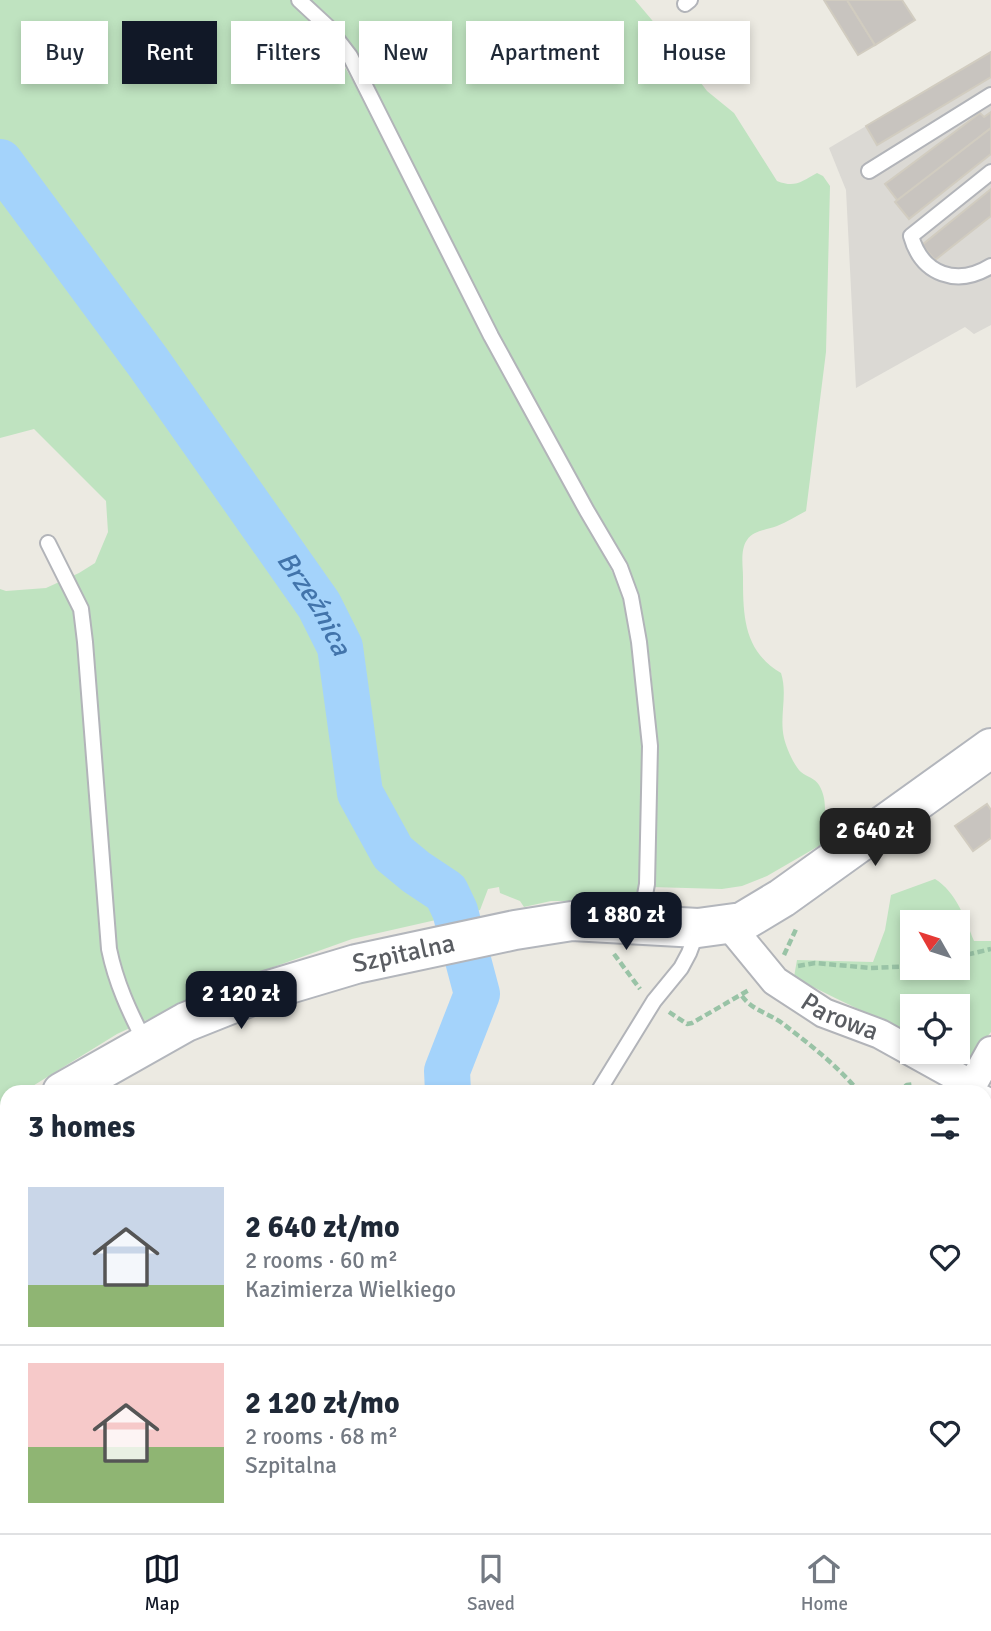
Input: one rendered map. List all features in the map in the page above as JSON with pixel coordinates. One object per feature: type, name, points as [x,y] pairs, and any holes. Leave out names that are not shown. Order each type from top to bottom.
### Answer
[{"type":"street","points":[[713,926],[749,918],[782,898],[991,748]]},
{"type":"street","name":"Szpitalna","points":[[74,1085],[186,1022],[270,989],[356,964],[515,930],[572,921],[713,926]]},
{"type":"street","name":"Parowa","points":[[713,926],[775,981],[824,1013],[880,1034],[972,1085]]},
{"type":"street","points":[[984,1085],[991,1051]]},
{"type":"lane","points":[[299,0],[327,26],[350,56],[491,336],[620,567],[639,642],[650,746],[647,884],[639,923]]},
{"type":"lane","points":[[869,171],[991,95]]},
{"type":"lane","points":[[991,172],[911,236],[915,250],[930,268],[950,277],[980,273],[991,266]]},
{"type":"lane","points":[[48,542],[80,609],[85,642],[108,949],[116,981],[145,1043]]},
{"type":"lane","points":[[602,1085],[654,1001],[681,968],[689,953],[713,926]]},
{"type":"path","points":[[970,954],[991,949]]},
{"type":"path","points":[[611,951],[644,994],[687,1024],[741,996],[747,1003],[779,1021],[834,1064],[853,1085]]},
{"type":"path","points":[[775,981],[794,967],[815,963],[871,968],[900,967]]},
{"type":"shaded area","points":[[991,52],[991,325],[974,334],[965,327],[856,388],[846,190],[829,148]]},
{"type":"green space","points":[[0,0],[290,0],[310,21],[231,21],[231,84],[345,84],[345,68],[616,579],[625,601],[632,636],[643,740],[640,868],[634,901],[551,901],[524,907],[520,901],[500,893],[499,887],[488,889],[480,910],[352,939],[215,988],[117,1034],[34,1085],[0,1085],[0,589],[6,591],[46,588],[79,573],[95,563],[108,532],[106,501],[34,429],[0,438]]},
{"type":"green space","points":[[311,0],[635,0],[653,21],[638,21],[638,84],[702,84],[734,113],[777,181],[793,184],[817,173],[823,176],[830,186],[826,352],[806,511],[753,534],[743,548],[742,558],[748,632],[759,654],[781,673],[784,689],[784,738],[798,769],[819,785],[825,806],[824,843],[767,876],[742,886],[722,889],[651,887],[655,738],[650,665],[637,592],[497,334],[369,84],[452,84],[452,21],[359,21],[359,66],[345,40],[345,21],[331,21]]},
{"type":"green space","points":[[935,879],[949,891],[960,910],[900,910],[900,980],[970,980],[970,932],[974,941],[991,941],[991,1032],[971,1057],[970,994],[900,994],[900,1030],[794,977],[797,960],[873,962],[885,930],[891,895]]},
{"type":"building","points":[[824,0],[847,0],[875,45],[858,55]]},
{"type":"building","points":[[847,0],[902,0],[915,20],[875,45]]},
{"type":"building","points":[[991,52],[991,77],[877,145],[866,126]]},
{"type":"building","points":[[991,112],[991,128],[898,201],[885,184],[980,113],[984,117]]},
{"type":"building","points":[[991,128],[991,154],[909,219],[895,202]]},
{"type":"building","points":[[991,189],[991,216],[935,260],[922,245]]},
{"type":"building","points":[[987,804],[991,810],[991,838],[973,851],[955,826]]},
{"type":"waterway","name":"Brzeźnica","points":[[0,162],[148,362],[319,605],[340,647],[360,793],[393,853],[446,892],[455,911],[477,994],[447,1071],[448,1085]]}]
